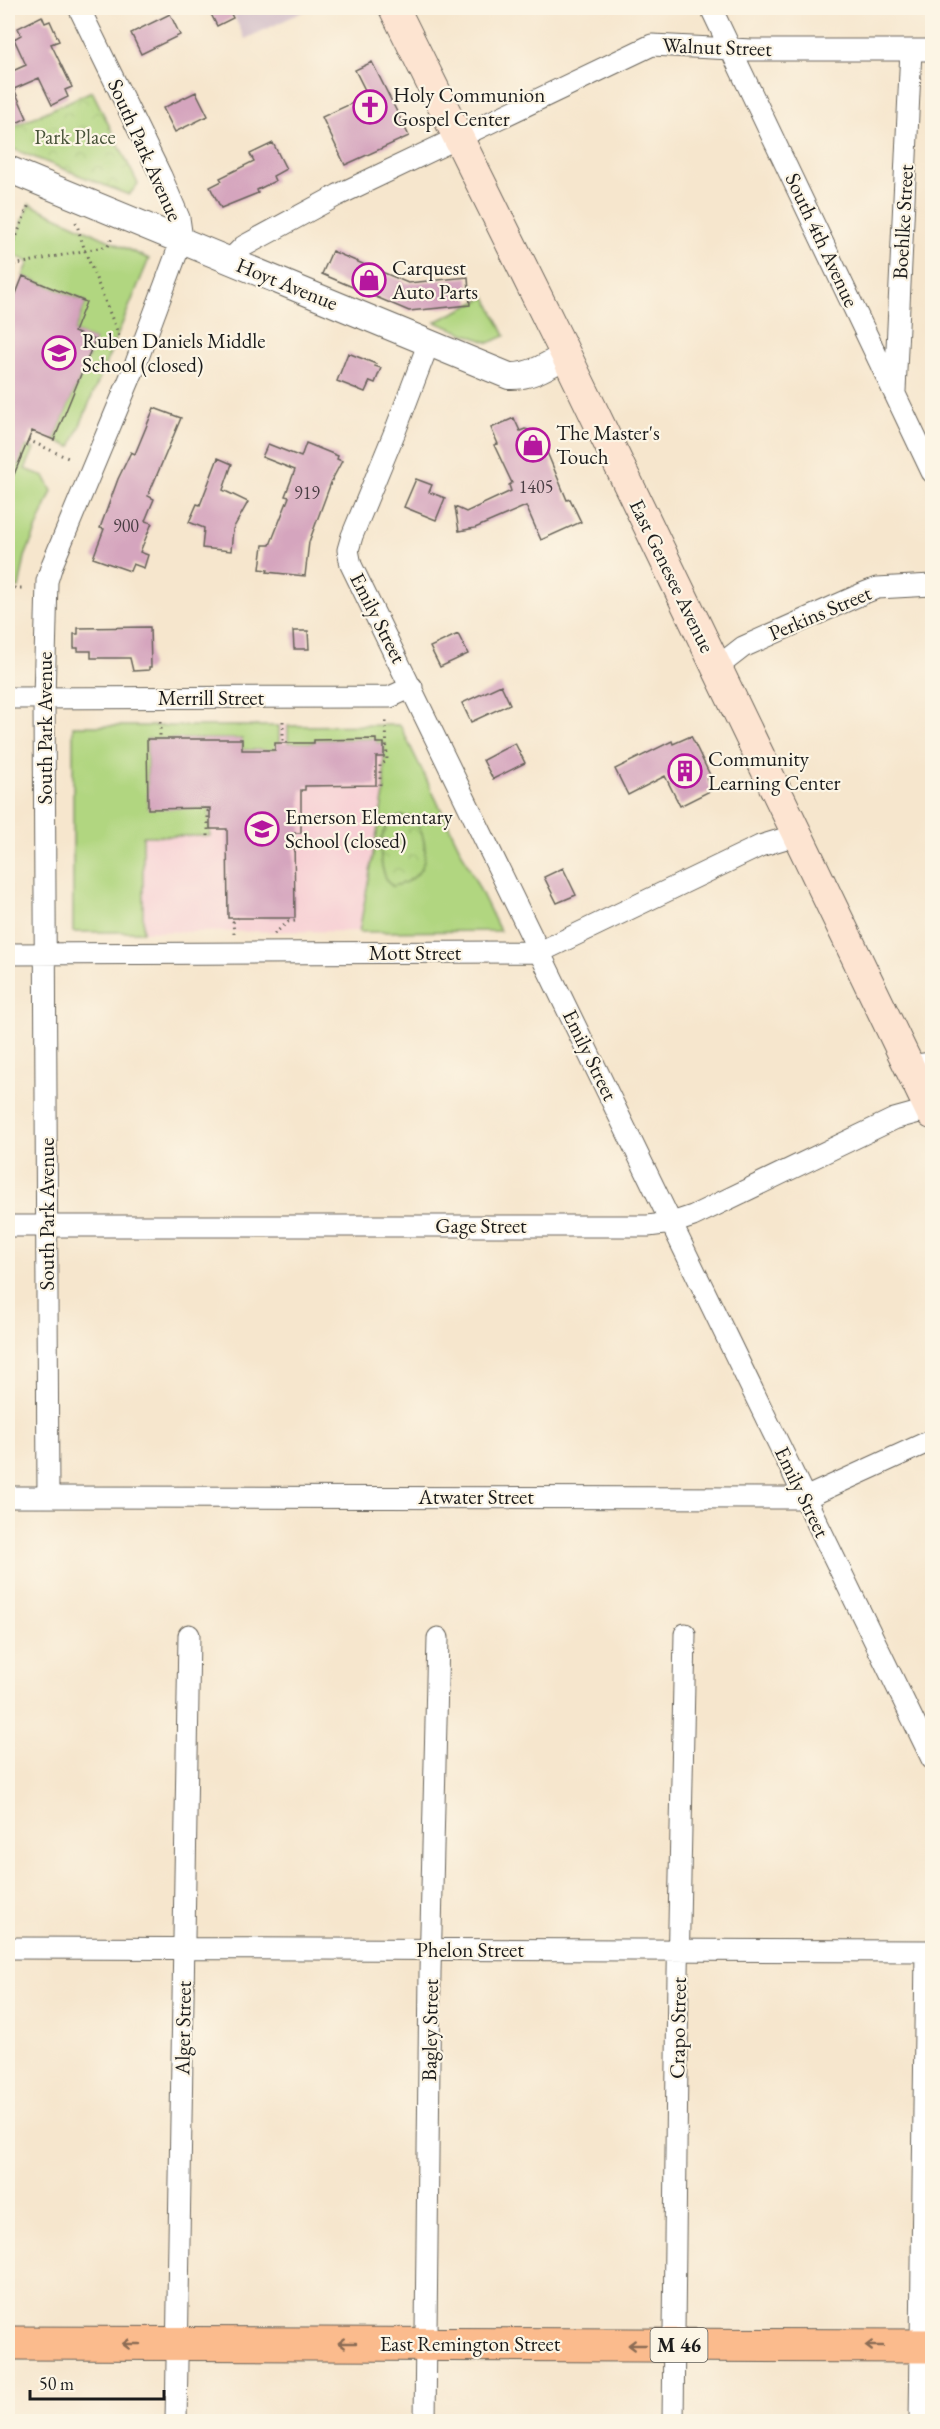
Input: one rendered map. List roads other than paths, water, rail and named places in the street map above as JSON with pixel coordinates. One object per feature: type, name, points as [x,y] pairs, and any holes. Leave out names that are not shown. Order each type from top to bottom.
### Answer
[{"type":"highway","name":"East Remington Street","points":[[8,2343],[927,2346]]},
{"type":"main road","name":"East Genesee Avenue","points":[[394,8],[566,356],[796,835],[920,1065],[931,1112]]},
{"type":"street","name":"South Park Avenue","points":[[48,1497],[44,699],[47,581],[133,370],[182,239],[179,218],[161,176],[79,8]]},
{"type":"street","name":"South 4th Avenue","points":[[711,8],[933,472]]},
{"type":"street","name":"Walnut Street","points":[[230,260],[244,246],[338,195],[652,45],[732,49],[933,50]]},
{"type":"street","name":"Boehlke Street","points":[[895,394],[911,50]]},
{"type":"street","name":"Hoyt Avenue","points":[[8,169],[509,376],[522,377],[566,356]]},
{"type":"street","name":"Emily Street","points":[[429,342],[348,550],[351,565],[933,1759]]},
{"type":"street","name":"Perkins Street","points":[[716,668],[742,647],[864,592],[877,588],[933,585]]},
{"type":"street","name":"Merrill Street","points":[[8,699],[390,697],[412,687]]},
{"type":"street","name":"Mott Street","points":[[8,954],[540,952],[760,846],[796,835]]},
{"type":"street","name":"Gage Street","points":[[8,1226],[648,1226],[672,1223],[693,1216],[894,1119],[931,1112]]},
{"type":"street","name":"Atwater Street","points":[[8,1497],[805,1498],[933,1440]]},
{"type":"street","name":"Crapo Street","points":[[673,2421],[685,1634]]},
{"type":"street","name":"Alger Street","points":[[176,2421],[189,1635]]},
{"type":"street","name":"Bagley Street","points":[[425,2421],[431,1950],[438,1638]]},
{"type":"street","name":"Phelon Street","points":[[8,1948],[929,1951]]},
{"type":"street","points":[[920,2421],[927,2346],[929,1951]]},
{"type":"place","name":"Holy Communion Gospel Center","points":[[370,107]]},
{"type":"place","name":"Carquest Auto Parts","points":[[369,280]]},
{"type":"place","name":"Ruben Daniels Middle School (closed)","points":[[59,353]]},
{"type":"place","name":"The Master's Touch","points":[[533,445]]},
{"type":"place","name":"Community Learning Center","points":[[685,771]]},
{"type":"place","name":"Emerson Elementary School (closed)","points":[[262,829]]},
{"type":"park label","name":"Park Place","points":[[75,137]]}]
